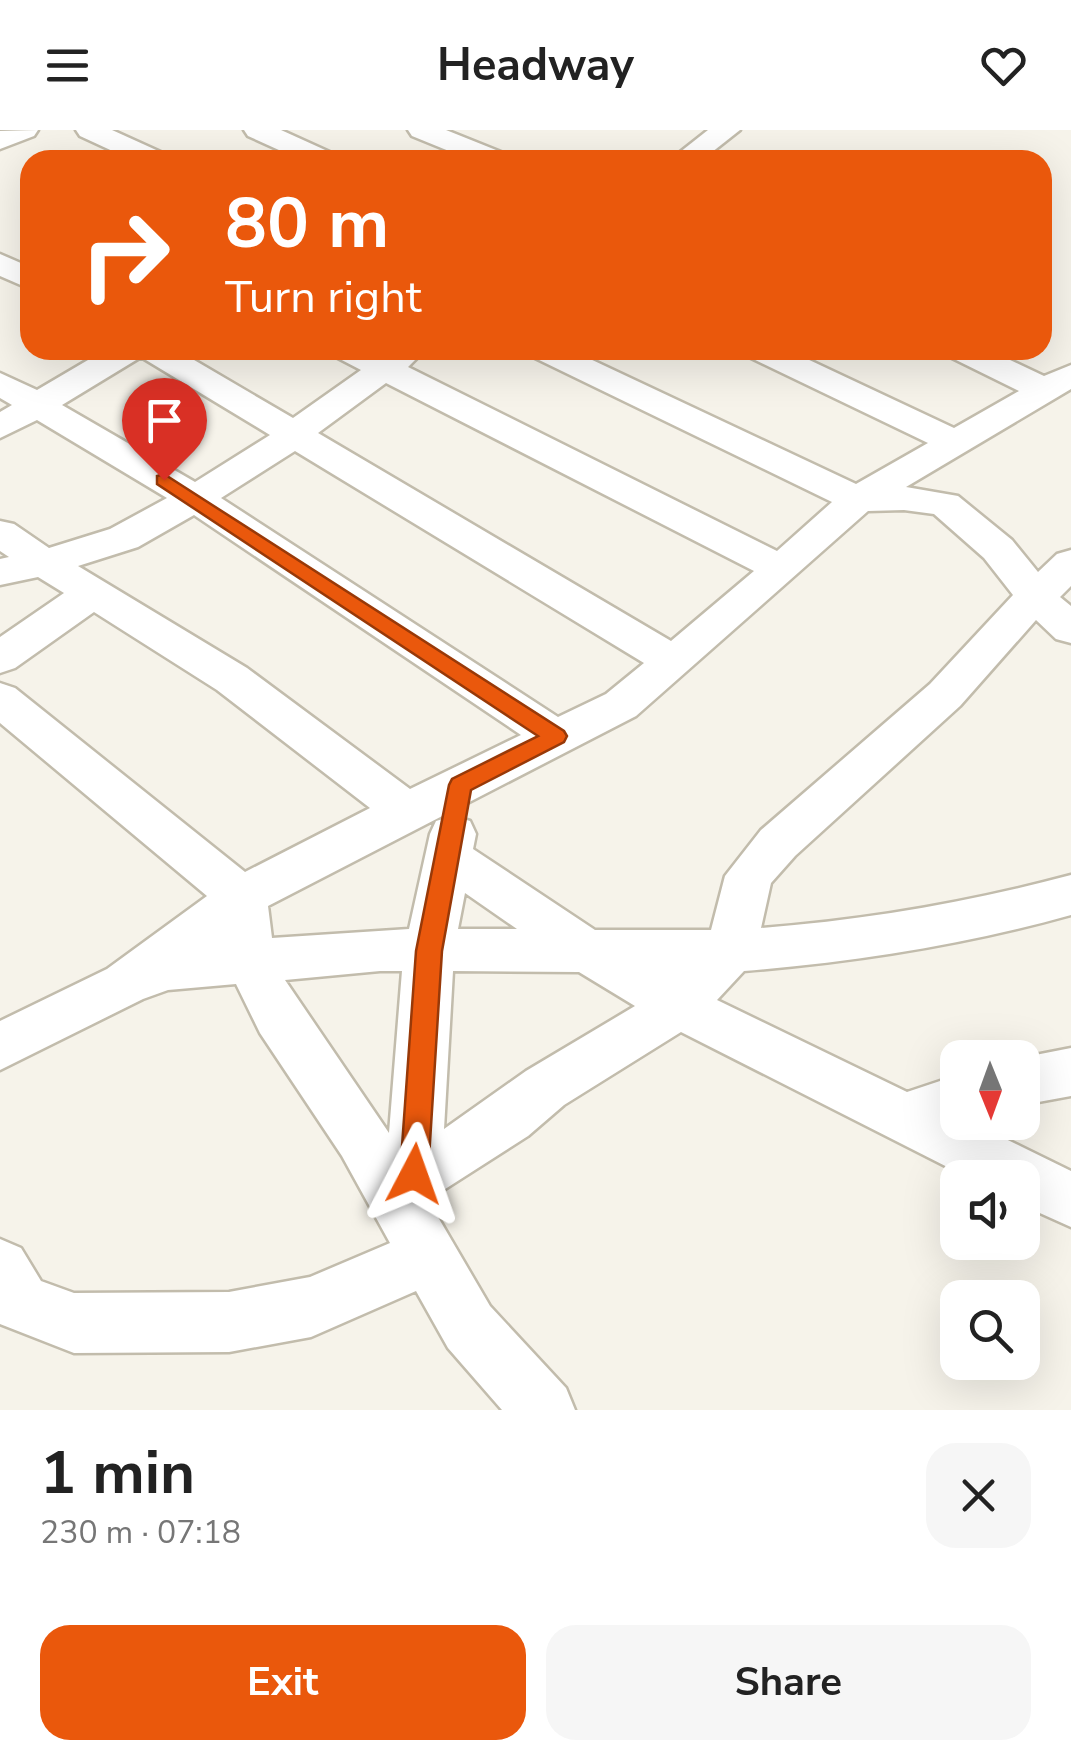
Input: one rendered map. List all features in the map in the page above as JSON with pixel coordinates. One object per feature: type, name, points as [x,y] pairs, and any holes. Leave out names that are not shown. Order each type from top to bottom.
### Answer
[{"type":"street","points":[[0,141],[24,130]]},
{"type":"street","points":[[90,130],[133,150]]},
{"type":"street","points":[[258,130],[302,150]]},
{"type":"street","points":[[422,130],[450,150]]},
{"type":"street","points":[[464,150],[501,130]]},
{"type":"street","points":[[698,150],[726,130]]},
{"type":"street","points":[[0,426],[113,360]]},
{"type":"street","points":[[170,360],[671,660]]},
{"type":"street","points":[[0,572],[124,538],[296,433],[397,360],[781,569]]},
{"type":"street","points":[[566,360],[806,478],[858,498],[904,498],[946,504],[998,549],[1055,614]]},
{"type":"street","points":[[779,360],[939,451]]},
{"type":"street","points":[[991,360],[1058,383]]},
{"type":"street","points":[[0,382],[195,498],[556,736]]},
{"type":"street","points":[[125,984],[242,897],[621,704],[781,569],[858,498],[1058,383]]},
{"type":"street","points":[[939,451],[946,504]]},
{"type":"street","points":[[0,533],[232,679],[408,812]]},
{"type":"street","points":[[1055,614],[1071,563]]},
{"type":"street","points":[[0,658],[94,592]]},
{"type":"street","points":[[405,1184],[509,1118],[545,1088],[680,1006],[731,951],[749,876],[768,854],[945,695],[998,634],[1055,614]]},
{"type":"street","points":[[0,699],[242,897],[251,963],[278,1017],[405,1184],[428,1256],[469,1326],[544,1410]]},
{"type":"street","points":[[405,1184],[429,951],[450,858],[460,785]]},
{"type":"street","points":[[450,858],[589,952],[680,1006],[1071,1200]]},
{"type":"street","points":[[0,1047],[125,984],[167,969],[380,950],[731,951],[823,944],[994,916],[1071,895]]},
{"type":"street","points":[[1040,1078],[1071,1072]]},
{"type":"street","points":[[903,1118],[940,1105]]},
{"type":"street","points":[[7,1296],[74,1323],[229,1322],[311,1307],[428,1256]]},
{"type":"route","points":[[164,480],[556,736],[460,785],[450,858],[429,951],[414,1174]]}]
